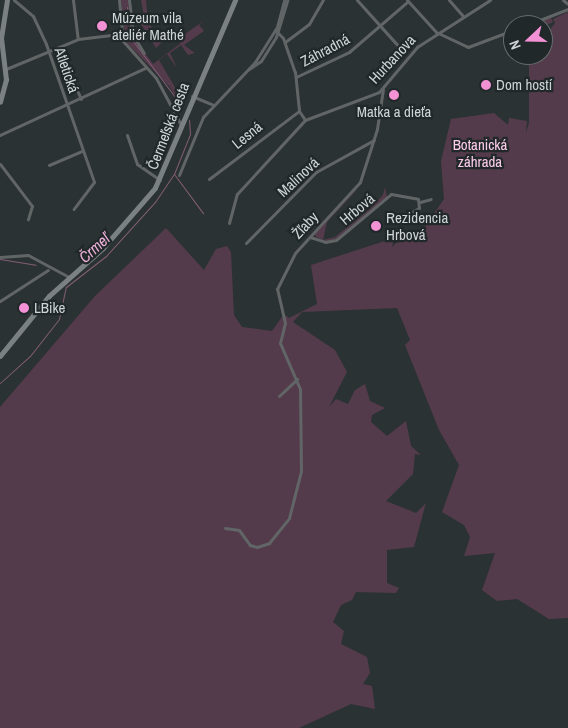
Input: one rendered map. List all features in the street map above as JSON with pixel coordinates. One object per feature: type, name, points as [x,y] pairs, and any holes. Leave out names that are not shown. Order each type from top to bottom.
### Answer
[{"type":"main road","points":[[0,102],[6,69],[1,23],[8,0]]},
{"type":"main road","name":"Čermeľská cesta","points":[[0,356],[69,277],[103,248],[160,181],[192,96],[235,0]]},
{"type":"street","name":"Atletická","points":[[14,0],[17,6],[33,16],[95,184],[74,209]]},
{"type":"street","points":[[73,0],[78,39]]},
{"type":"street","points":[[119,0],[120,34],[145,68],[156,78],[181,125]]},
{"type":"street","points":[[129,0],[133,35],[144,53]]},
{"type":"street","points":[[249,70],[275,30],[285,0]]},
{"type":"street","points":[[178,176],[194,136],[213,105],[249,70],[262,61],[279,33],[285,0]]},
{"type":"street","points":[[285,42],[309,24],[323,0]]},
{"type":"street","points":[[357,0],[401,49]]},
{"type":"street","points":[[449,0],[463,16]]},
{"type":"street","name":"Hurbanova","points":[[305,120],[318,119],[383,89],[412,52],[436,32],[490,0]]},
{"type":"street","points":[[564,0],[568,4]]},
{"type":"street","points":[[407,1],[436,32],[470,47],[503,34]]},
{"type":"street","name":"Záhradná","points":[[296,77],[349,52],[381,26],[407,1]]},
{"type":"street","points":[[553,15],[568,9]]},
{"type":"street","points":[[229,223],[237,194],[305,120],[299,111],[296,77],[285,42],[275,30]]},
{"type":"street","points":[[6,69],[78,39],[120,34]]},
{"type":"street","name":"Atletická","points":[[58,48],[81,99]]},
{"type":"street","points":[[0,135],[67,106],[145,68]]},
{"type":"street","name":"Žľaby","points":[[225,528],[238,530],[250,546],[257,547],[269,543],[286,525],[301,470],[298,379],[280,343],[285,323],[277,293],[289,262],[359,184],[374,140],[383,89]]},
{"type":"street","points":[[192,96],[213,105]]},
{"type":"street","name":"Lesná","points":[[209,179],[299,111]]},
{"type":"street","points":[[127,135],[137,164],[160,181]]},
{"type":"street","name":"Malinová","points":[[246,243],[316,172],[374,140]]},
{"type":"street","points":[[49,165],[82,151]]},
{"type":"street","points":[[0,164],[32,206],[28,219]]},
{"type":"street","name":"Hrbová","points":[[310,237],[325,242],[336,240],[391,194],[416,198],[420,202]]},
{"type":"street","points":[[401,217],[417,209],[420,202],[431,199]]},
{"type":"street","points":[[0,256],[26,255],[49,270],[69,277]]},
{"type":"street","points":[[0,301],[49,270]]},
{"type":"street","points":[[279,396],[298,379]]},
{"type":"green space","points":[[121,0],[128,0],[132,36],[153,64],[181,43],[178,39],[205,20],[199,25],[204,31],[184,45],[195,53],[188,55],[181,45],[170,53],[177,68],[167,54],[159,60],[183,101],[181,107],[170,87],[126,42]]},
{"type":"green space","points":[[141,0],[146,0],[148,22],[162,42],[156,48],[141,24],[144,16]]},
{"type":"green space","name":"Botanická záhrada","points":[[568,12],[568,618],[549,619],[517,599],[497,601],[482,590],[495,553],[464,556],[470,537],[464,525],[442,512],[459,465],[439,430],[405,345],[410,340],[397,308],[302,312],[293,322],[335,350],[347,372],[329,407],[336,399],[348,404],[355,390],[365,384],[370,401],[385,408],[372,415],[371,422],[387,436],[406,421],[411,446],[421,455],[415,454],[413,474],[386,501],[416,513],[426,503],[414,547],[387,550],[387,583],[399,588],[396,593],[356,592],[352,600],[341,605],[333,622],[344,631],[341,644],[367,657],[370,673],[363,684],[372,686],[375,709],[351,704],[299,728],[0,728],[0,407],[95,296],[166,228],[204,270],[216,249],[227,246],[231,252],[234,315],[242,327],[272,331],[284,314],[289,318],[317,304],[311,265],[394,238],[392,247],[405,234],[412,236],[424,228],[444,199],[441,161],[451,119],[494,113],[508,125],[509,118],[527,121],[526,133],[529,123],[529,65],[553,65],[553,26],[555,23],[553,19]]},
{"type":"green space","points":[[359,187],[327,222],[323,240],[335,237],[370,209],[383,195],[385,187],[387,197],[337,238],[327,242],[316,237],[315,234]]},
{"type":"waterway","name":"Črmeľ","points":[[127,7],[133,41],[181,105]]},
{"type":"waterway","name":"Črmeľ","points":[[0,383],[30,356],[59,319],[66,287],[106,256],[155,202],[174,174],[190,134],[189,120]]},
{"type":"waterway","points":[[174,174],[203,213]]},
{"type":"waterway","points":[[0,259],[36,265]]},
{"type":"place","name":"Múzeum vila ateliér Mathé","points":[[102,26]]},
{"type":"place","name":"Dom hostí","points":[[486,85]]},
{"type":"place","name":"Matka a dieťa","points":[[394,95]]},
{"type":"place","name":"Rezidencia Hrbová","points":[[376,226]]},
{"type":"place","name":"LBike","points":[[24,308]]}]
